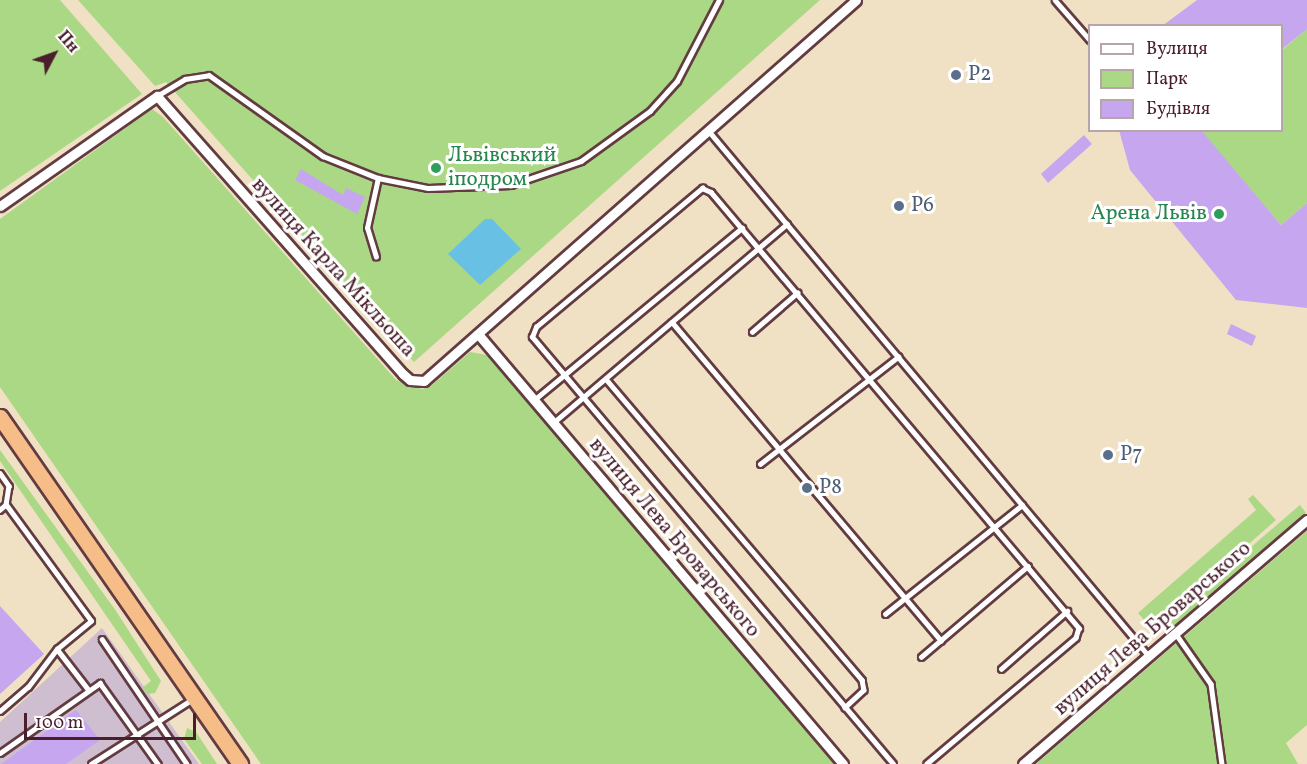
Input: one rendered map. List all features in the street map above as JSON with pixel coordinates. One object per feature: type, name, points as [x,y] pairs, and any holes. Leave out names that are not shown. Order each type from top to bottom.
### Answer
[{"type":"highway","points":[[0,417],[240,764]]},
{"type":"street","name":"вулиця Карла Мікльоша","points":[[157,96],[410,380],[431,378],[706,128],[856,0]]},
{"type":"street","points":[[0,206],[157,96]]},
{"type":"street","name":"вулиця Лева Броварського","points":[[478,334],[843,764]]},
{"type":"street","name":"вулиця Лева Броварського","points":[[1023,764],[1307,520]]},
{"type":"lane","points":[[157,96],[185,79],[209,75],[323,156],[378,178],[428,188],[501,186],[581,161],[650,111],[677,81],[719,0]]},
{"type":"lane","points":[[1055,0],[1088,39]]},
{"type":"lane","points":[[706,128],[1149,657]]},
{"type":"lane","points":[[376,257],[367,228],[378,178]]},
{"type":"lane","points":[[893,764],[535,342],[533,332],[697,191],[711,192],[1068,612],[1079,628],[1076,638],[927,764]]},
{"type":"lane","points":[[554,423],[787,224]]},
{"type":"lane","points":[[534,400],[742,228]]},
{"type":"lane","points":[[752,332],[797,293]]},
{"type":"lane","points":[[672,322],[941,640]]},
{"type":"lane","points":[[760,464],[898,357]]},
{"type":"lane","points":[[606,379],[862,680],[864,690],[845,708]]},
{"type":"lane","points":[[0,473],[9,486],[6,505],[0,510]]},
{"type":"lane","points":[[0,711],[28,687],[57,649],[91,621],[6,505]]},
{"type":"lane","points":[[885,614],[1022,505]]},
{"type":"lane","points":[[921,657],[1029,566]]},
{"type":"lane","points":[[1001,669],[1068,612]]},
{"type":"lane","points":[[1176,634],[1211,684],[1222,764]]},
{"type":"lane","points":[[102,639],[187,764]]},
{"type":"lane","points":[[57,649],[88,689]]},
{"type":"lane","points":[[0,753],[96,684],[104,686],[158,764]]},
{"type":"lane","points":[[91,764],[194,698]]},
{"type":"shaded area","points":[[102,628],[199,764],[0,764],[0,722]]},
{"type":"green space","points":[[0,0],[60,0],[142,94],[0,191]]},
{"type":"green space","name":"Львівський іподром","points":[[78,0],[820,0],[414,362],[166,82],[155,86]]},
{"type":"green space","points":[[1307,29],[1307,203],[1281,225],[1202,132],[1283,132],[1283,49]]},
{"type":"green space","points":[[152,109],[163,117],[396,380],[422,389],[431,386],[470,352],[487,355],[834,764],[261,764],[0,387],[0,219]]},
{"type":"green space","points":[[0,450],[116,611],[161,681],[155,693],[148,694],[142,688],[151,681],[0,461]]},
{"type":"green space","points":[[1253,495],[1276,520],[1152,629],[1138,613],[1256,510],[1248,499]]},
{"type":"green space","points":[[1300,505],[1306,513],[1170,630],[1164,622]]},
{"type":"green space","points":[[1307,531],[1307,725],[1286,743],[1298,764],[1036,764]]},
{"type":"green space","points":[[187,728],[196,732],[217,764],[202,764],[184,739]]},
{"type":"water","points":[[485,219],[492,219],[521,249],[480,285],[448,254]]},
{"type":"building","points":[[1197,0],[1307,0],[1307,29],[1283,48],[1283,24],[1165,24]]},
{"type":"building","name":"Арена Львів","points":[[1120,132],[1203,132],[1281,225],[1307,203],[1307,308],[1236,300],[1130,170]]},
{"type":"building","points":[[1084,135],[1092,144],[1048,183],[1041,174]]},
{"type":"building","points":[[301,169],[343,195],[346,188],[365,197],[357,214],[295,180]]},
{"type":"building","points":[[1231,324],[1256,336],[1252,346],[1227,334]]},
{"type":"building","points":[[0,606],[44,654],[0,694]]},
{"type":"building","points":[[76,710],[100,740],[66,764],[1,764]]},
{"type":"place","name":"P2","points":[[956,75]]},
{"type":"place","name":"Львівський іподром","points":[[436,168]]},
{"type":"place","name":"P6","points":[[899,206]]},
{"type":"place","name":"Арена Львів","points":[[1219,214]]},
{"type":"place","name":"P7","points":[[1108,455]]},
{"type":"place","name":"P8","points":[[807,488]]}]
